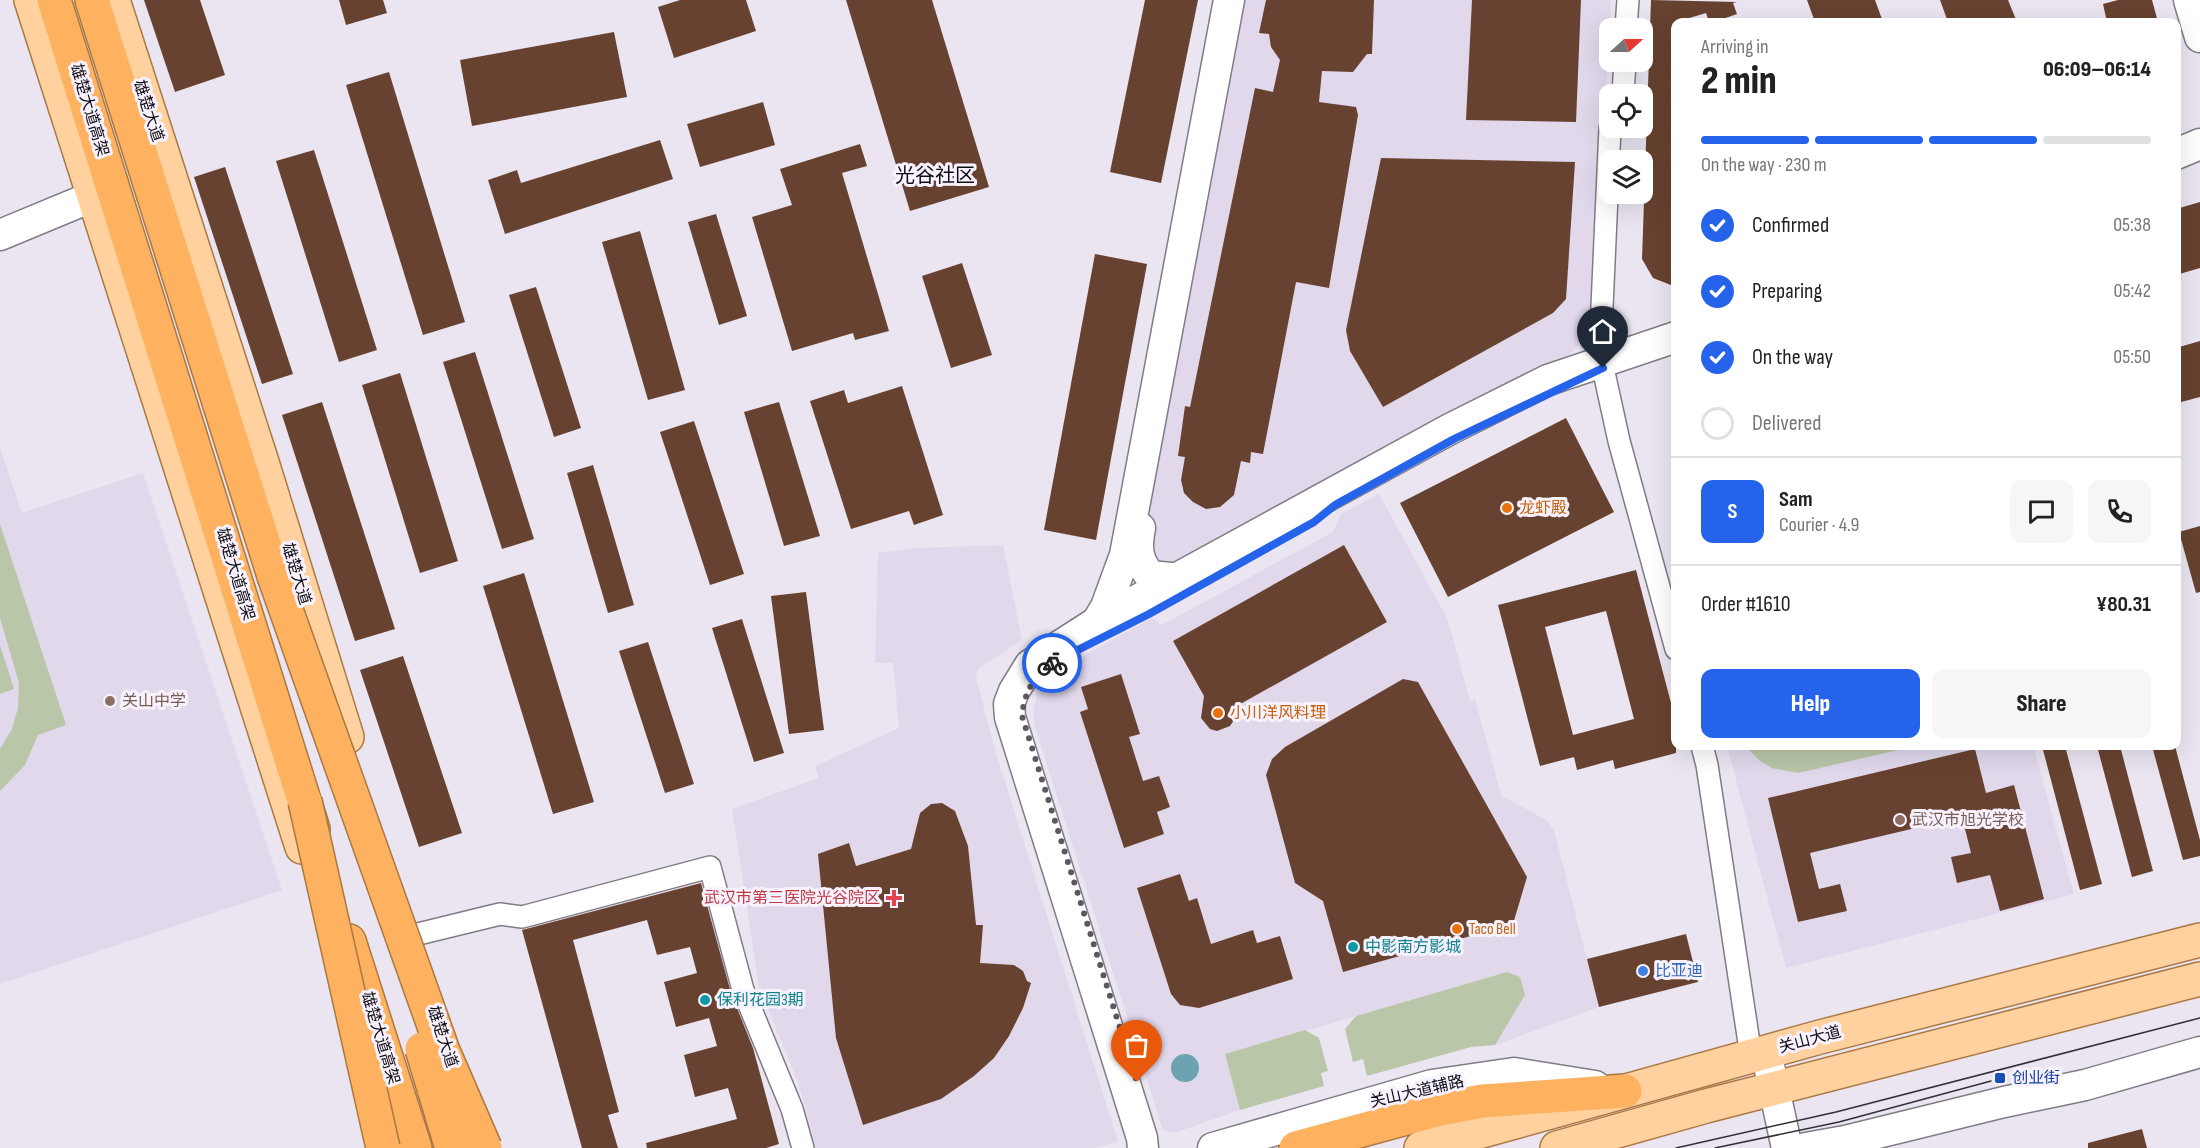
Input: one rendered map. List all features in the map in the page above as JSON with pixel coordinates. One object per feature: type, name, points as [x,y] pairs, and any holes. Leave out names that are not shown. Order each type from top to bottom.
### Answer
[{"type":"highway","name":"雄楚大道高架","points":[[54,0],[415,1148]]},
{"type":"highway","points":[[92,0],[452,1148]]},
{"type":"highway","points":[[274,576],[443,1052],[484,1148]]},
{"type":"highway","points":[[304,801],[383,1148]]},
{"type":"highway","points":[[1296,1148],[1436,1110],[1482,1101],[1625,1090]]},
{"type":"main road","points":[[31,0],[367,1046],[394,1148]]},
{"type":"main road","name":"雄楚大道","points":[[112,0],[261,459],[477,1148]]},
{"type":"main road","name":"关山大道","points":[[1422,1148],[1758,1054],[2200,940]]},
{"type":"main road","points":[[1557,1148],[2200,979]]},
{"type":"street","points":[[1097,622],[1106,606],[1125,555],[1229,0]]},
{"type":"street","points":[[1181,579],[1150,576],[1138,562],[1136,546],[1240,0]]},
{"type":"street","points":[[1615,18],[1616,0]]},
{"type":"street","points":[[1627,18],[1628,0]]},
{"type":"street","points":[[2190,0],[2200,37]]},
{"type":"street","points":[[1610,138],[1602,307],[1619,441],[1671,631]]},
{"type":"street","points":[[2181,152],[2200,144]]},
{"type":"street","points":[[0,235],[94,196]]},
{"type":"street","points":[[1617,204],[1609,363],[1671,597]]},
{"type":"street","points":[[1162,1148],[1156,1138],[1115,1015],[1025,727],[1023,702],[1034,679],[1052,663],[1149,614],[1304,528],[1335,505],[1454,439],[1609,363],[1671,339]]},
{"type":"street","points":[[1143,1148],[1142,1138],[1015,733],[1009,704],[1017,684],[1030,665],[1097,622],[1181,579],[1450,429],[1548,380],[1609,363]]},
{"type":"street","points":[[1703,750],[1766,1092],[1787,1148]]},
{"type":"street","points":[[1712,750],[1753,995],[1758,1054]]},
{"type":"street","points":[[410,936],[500,914],[522,917],[710,867],[743,990],[792,1109],[803,1148]]},
{"type":"street","points":[[1806,1148],[1845,1142],[2004,1102],[2085,1085],[2200,1052]]},
{"type":"street","name":"关山大道辅路","points":[[1213,1148],[1432,1085],[1514,1073],[1625,1090]]},
{"type":"street","points":[[1766,1092],[1768,1148]]},
{"type":"shaded area","points":[[1245,0],[1611,0],[1610,18],[1599,18],[1599,72],[1607,72],[1607,84],[1599,84],[1599,138],[1604,138],[1603,150],[1599,150],[1600,204],[1595,307],[1586,338],[1564,360],[1164,573],[1140,544]]},
{"type":"shaded area","name":"关山中学","points":[[0,448],[22,513],[143,473],[282,890],[0,984]]},
{"type":"shaded area","points":[[1379,494],[1448,620],[1470,701],[1475,699],[1501,795],[1546,820],[1554,830],[1599,1007],[1495,1045],[1525,995],[1507,972],[1225,1054],[1240,1110],[1174,1133],[1163,1130],[1035,727],[1033,713],[1037,694],[1050,677],[1060,669],[1152,618],[1162,625],[1333,532],[1341,514]]},
{"type":"shaded area","name":"武汉市第三医院光谷院区","points":[[1003,545],[1022,640],[978,669],[976,678],[995,750],[1118,1142],[1094,1148],[816,1148],[799,1085],[759,987],[732,809],[819,778],[815,766],[899,728],[893,663],[875,663],[878,553],[918,548]]},
{"type":"shaded area","name":"武汉市旭光学校","points":[[1728,750],[2034,750],[2074,894],[1786,968]]},
{"type":"green space","points":[[0,524],[66,725],[38,735],[25,765],[0,791],[0,749],[12,729],[18,708],[19,683],[0,618]]},
{"type":"green space","points":[[0,645],[14,689],[0,694]]},
{"type":"green space","points":[[1749,750],[1899,750],[1798,773],[1772,768],[1760,761]]},
{"type":"green space","points":[[1507,972],[1520,977],[1525,995],[1495,1045],[1471,1047],[1367,1076],[1363,1059],[1353,1062],[1345,1029],[1356,1016]]},
{"type":"green space","points":[[1305,1030],[1319,1038],[1328,1071],[1321,1073],[1324,1086],[1240,1110],[1225,1054]]},
{"type":"water","points":[[1185,1054],[1195,1058],[1199,1068],[1195,1078],[1185,1082],[1175,1078],[1171,1068],[1175,1058]]},
{"type":"building","points":[[144,0],[200,0],[225,75],[175,92]]},
{"type":"building","points":[[339,0],[383,0],[387,13],[346,25]]},
{"type":"building","points":[[680,0],[746,0],[756,31],[674,58],[658,7]]},
{"type":"building","points":[[846,0],[932,0],[989,187],[910,211]]},
{"type":"building","points":[[1145,0],[1198,0],[1161,183],[1110,172]]},
{"type":"building","points":[[1266,0],[1374,0],[1372,54],[1367,54],[1353,72],[1322,71],[1319,102],[1356,107],[1358,115],[1329,288],[1296,282],[1263,454],[1251,452],[1250,463],[1241,461],[1234,495],[1220,507],[1206,509],[1193,502],[1184,493],[1181,480],[1185,457],[1178,456],[1185,406],[1190,407],[1255,88],[1273,92],[1280,60],[1271,47],[1269,34],[1259,33]]},
{"type":"building","points":[[1472,0],[1581,0],[1576,122],[1466,120]]},
{"type":"building","points":[[1651,0],[1737,2],[1733,3],[1737,14],[1726,18],[1708,18],[1706,13],[1689,18],[1671,18],[1671,285],[1653,278],[1642,259],[1644,204],[1653,204],[1653,150],[1646,150],[1646,138],[1653,138],[1653,84],[1648,84],[1648,72],[1653,72]]},
{"type":"building","points":[[1807,0],[1875,0],[1882,18],[1814,18]]},
{"type":"building","points":[[1940,0],[2008,0],[2015,18],[1947,18]]},
{"type":"building","points":[[2118,0],[2152,0],[2157,18],[2106,18],[2103,4]]},
{"type":"building","points":[[614,32],[627,97],[472,126],[460,60]]},
{"type":"building","points":[[389,72],[465,322],[423,335],[346,85]]},
{"type":"building","points":[[763,102],[775,145],[700,167],[687,124]]},
{"type":"building","points":[[660,140],[673,179],[505,234],[488,180],[517,170],[521,183]]},
{"type":"building","points":[[860,144],[867,166],[842,173],[889,331],[855,340],[853,333],[792,351],[752,217],[792,205],[780,169]]},
{"type":"building","points":[[314,150],[377,350],[339,362],[276,161]]},
{"type":"building","points":[[1381,158],[1575,162],[1566,299],[1553,313],[1383,407],[1350,351],[1346,330]]},
{"type":"building","points":[[225,167],[293,374],[262,384],[194,177]]},
{"type":"building","points":[[2200,202],[2200,268],[2181,274],[2181,208]]},
{"type":"building","points":[[716,214],[747,316],[719,325],[688,222]]},
{"type":"building","points":[[640,231],[685,390],[648,400],[602,242]]},
{"type":"building","points":[[1095,254],[1147,264],[1096,540],[1044,530]]},
{"type":"building","points":[[962,263],[992,355],[951,368],[922,276]]},
{"type":"building","points":[[536,287],[581,428],[554,437],[509,295]]},
{"type":"building","points":[[2200,341],[2200,397],[2181,402],[2181,347]]},
{"type":"building","points":[[475,352],[534,539],[502,549],[443,362]]},
{"type":"building","points":[[400,373],[458,561],[420,573],[362,385]]},
{"type":"building","points":[[902,386],[943,515],[914,525],[909,511],[851,529],[810,401],[844,390],[848,403]]},
{"type":"building","points":[[322,402],[395,629],[355,641],[282,415]]},
{"type":"building","points":[[779,402],[820,536],[784,546],[744,412]]},
{"type":"building","name":"龙虾殿","points":[[1566,418],[1614,512],[1448,597],[1400,503]]},
{"type":"building","points":[[694,421],[744,574],[710,585],[660,432]]},
{"type":"building","points":[[593,465],[634,605],[608,613],[567,473]]},
{"type":"building","points":[[2200,526],[2200,592],[2196,593],[2181,539],[2181,531]]},
{"type":"building","points":[[1344,545],[1387,622],[1235,707],[1234,720],[1230,726],[1217,731],[1210,729],[1201,718],[1204,696],[1173,641]]},
{"type":"building","points":[[1636,570],[1671,703],[1671,750],[1676,750],[1676,753],[1615,769],[1613,760],[1577,770],[1574,757],[1540,766],[1498,605]],"holes":[[[1606,611],[1634,719],[1573,735],[1545,627]]]},
{"type":"building","points":[[524,573],[594,802],[553,814],[483,586]]},
{"type":"building","points":[[806,592],[824,730],[789,734],[771,596]]},
{"type":"building","points":[[742,619],[784,753],[754,762],[712,628]]},
{"type":"building","points":[[648,642],[694,784],[665,793],[619,651]]},
{"type":"building","points":[[403,656],[462,833],[419,847],[360,670]]},
{"type":"building","points":[[1121,674],[1140,734],[1129,737],[1143,781],[1159,776],[1170,807],[1157,812],[1164,834],[1124,848],[1080,712],[1088,709],[1081,687]]},
{"type":"building","points":[[1403,679],[1418,682],[1527,877],[1513,924],[1343,972],[1323,901],[1295,883],[1266,775],[1272,759],[1285,747]]},
{"type":"building","points":[[1975,750],[1986,793],[2014,785],[2044,899],[2000,911],[1990,875],[1957,883],[1951,857],[1971,853],[1962,817],[1810,853],[1819,889],[1840,884],[1847,911],[1798,922],[1768,798]]},
{"type":"building","points":[[2043,750],[2066,750],[2102,884],[2080,890]]},
{"type":"building","points":[[2098,750],[2121,750],[2153,871],[2132,877]]},
{"type":"building","points":[[2153,750],[2176,750],[2200,840],[2200,856],[2183,860]]},
{"type":"building","points":[[942,803],[955,811],[968,846],[976,925],[983,925],[980,963],[1014,965],[1023,971],[1027,981],[1031,983],[1023,1008],[1009,1036],[994,1058],[974,1076],[941,1099],[863,1125],[836,1038],[818,854],[849,843],[856,866],[911,849],[920,813],[931,804]]},
{"type":"building","points":[[1180,874],[1189,901],[1197,898],[1211,944],[1253,930],[1257,943],[1280,936],[1293,979],[1199,1008],[1180,1005],[1171,994],[1137,888]]},
{"type":"building","name":"保利花园3期","points":[[701,883],[731,993],[753,1048],[779,1144],[766,1148],[647,1148],[646,1143],[737,1119],[728,1088],[695,1097],[684,1055],[717,1046],[709,1018],[676,1027],[664,982],[697,973],[690,947],[657,955],[647,920],[573,940],[619,1112],[608,1115],[618,1148],[582,1148],[522,930]]},
{"type":"building","name":"比亚迪","points":[[1686,934],[1698,982],[1599,1007],[1587,959]]},
{"type":"building","points":[[2142,1129],[2147,1148],[2088,1148],[2088,1143]]},
{"type":"tram line","points":[[1676,1148],[1836,1112],[2200,1018]]},
{"type":"tram line","points":[[1715,1148],[1839,1122],[1991,1081]]},
{"type":"way so far","points":[[1052,663],[1041,670],[1034,679],[1023,702],[1022,716],[1137,1082]]},
{"type":"place","name":"龙虾殿","points":[[1507,508]]},
{"type":"place","name":"关山中学","points":[[110,701]]},
{"type":"place","name":"小川洋风料理","points":[[1218,713]]},
{"type":"place","name":"武汉市旭光学校","points":[[1900,820]]},
{"type":"place","name":"武汉市第三医院光谷院区","points":[[894,898]]},
{"type":"place","name":"Taco Bell","points":[[1457,929]]},
{"type":"place","name":"中影南方影城","points":[[1353,947]]},
{"type":"place","name":"比亚迪","points":[[1643,971]]},
{"type":"place","name":"保利花园3期","points":[[705,1000]]},
{"type":"place","name":"创业街","points":[[2000,1078]]},
{"type":"district","name":"光谷社区","points":[[935,176]]},
{"type":"route","points":[[1052,663],[1074,654],[1149,614],[1314,522],[1335,505],[1454,439],[1552,390],[1603,368]]}]
